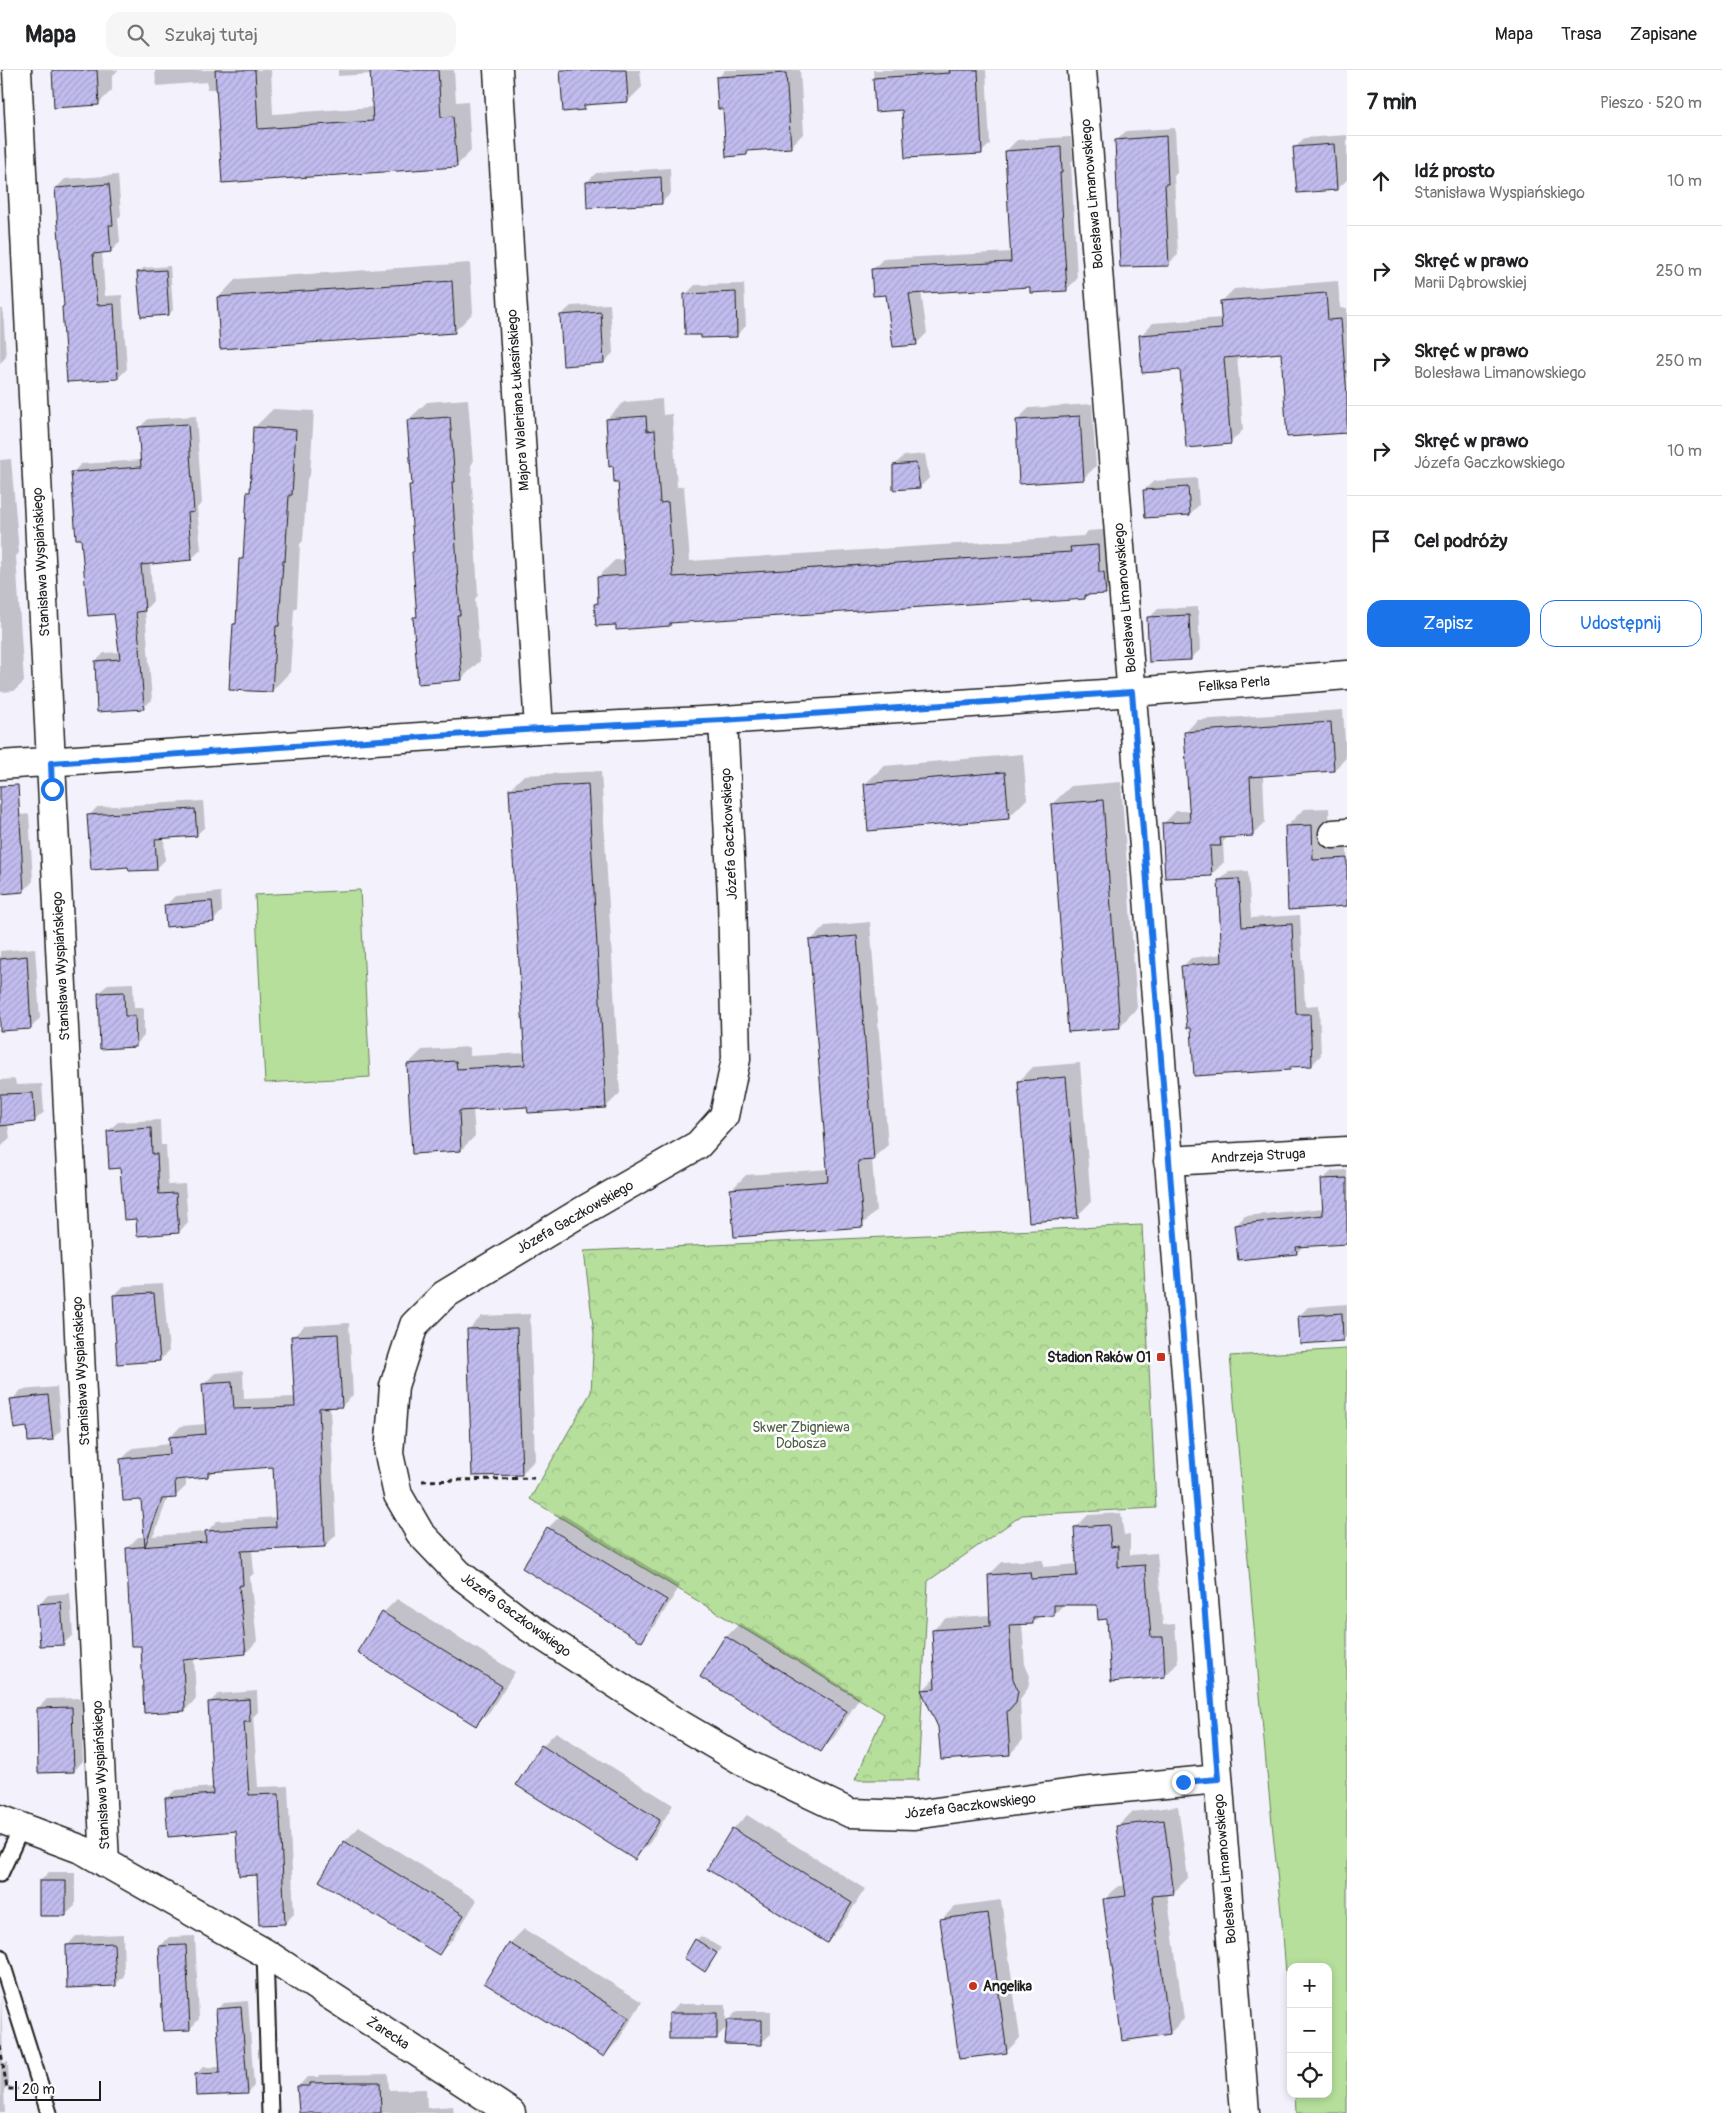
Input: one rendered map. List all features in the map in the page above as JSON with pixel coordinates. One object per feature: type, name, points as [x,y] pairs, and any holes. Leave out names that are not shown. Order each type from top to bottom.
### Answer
[{"type":"street","name":"Stanisława Wyspiańskiego","points":[[18,70],[105,1862]]},
{"type":"street","name":"Majora Waleriana Łukasińskiego","points":[[498,70],[539,729]]},
{"type":"street","name":"Bolesława Limanowskiego","points":[[1082,70],[1245,2113]]},
{"type":"street","name":"Feliksa Perla","points":[[0,765],[539,729],[723,720],[1132,692],[1343,682]]},
{"type":"street","name":"Józefa Gaczkowskiego","points":[[723,720],[732,896],[736,1059],[724,1116],[698,1145],[581,1212],[444,1295],[414,1325],[394,1386],[389,1454],[398,1496],[420,1533],[458,1573],[527,1626],[664,1715],[743,1762],[850,1812],[914,1815],[1081,1792],[1218,1779]]},
{"type":"street","name":"Andrzeja Struga","points":[[1168,1161],[1347,1151]]},
{"type":"street","name":"Żarecka","points":[[11,1822],[83,1850],[265,1953],[511,2113]]},
{"type":"lane","name":"Żarecka","points":[[0,1874],[11,1822]]},
{"type":"lane","points":[[265,1953],[270,2113]]},
{"type":"lane","points":[[0,1957],[49,2113]]},
{"type":"path","points":[[398,1496],[417,1481],[534,1478]]},
{"type":"path","points":[[0,2046],[7,2089],[18,2089],[21,2097]]},
{"type":"green space","points":[[360,890],[370,1077],[265,1083],[255,895]]},
{"type":"green space","name":"Skwer Zbigniewa Dobosza","points":[[1142,1225],[1156,1508],[1022,1515],[928,1581],[918,1780],[855,1780],[884,1714],[530,1499],[591,1392],[594,1334],[584,1251]]},
{"type":"green space","points":[[1347,1349],[1347,2113],[1296,2113],[1295,2098],[1332,2098],[1332,1963],[1287,1963],[1287,1986],[1230,1356]]},
{"type":"building","points":[[52,70],[97,70],[99,105],[54,108]]},
{"type":"building","points":[[215,70],[255,70],[258,129],[373,121],[370,70],[438,70],[441,117],[453,116],[457,167],[222,183]]},
{"type":"building","points":[[560,70],[626,70],[628,102],[584,105],[584,110],[563,112]]},
{"type":"building","points":[[949,70],[978,70],[982,154],[905,158],[902,110],[875,112],[873,78],[950,73]]},
{"type":"building","points":[[786,73],[791,148],[747,151],[747,155],[726,157],[723,109],[718,109],[716,77]]},
{"type":"building","points":[[1166,136],[1168,184],[1165,184],[1169,266],[1120,267],[1115,140]]},
{"type":"building","points":[[1334,144],[1337,190],[1297,193],[1293,147]]},
{"type":"building","points":[[1061,147],[1062,173],[1060,173],[1067,291],[1030,293],[1030,287],[909,294],[917,345],[893,347],[886,295],[873,296],[871,269],[1011,262],[1005,151]]},
{"type":"building","points":[[661,177],[662,204],[587,208],[586,182]]},
{"type":"building","points":[[109,184],[113,225],[109,225],[111,252],[93,254],[97,305],[114,304],[118,379],[67,382],[62,307],[64,306],[55,188]]},
{"type":"building","points":[[166,270],[169,315],[141,317],[137,272]]},
{"type":"building","points":[[452,281],[455,333],[220,349],[217,297]]},
{"type":"building","points":[[736,292],[737,337],[701,338],[701,335],[685,335],[684,294]]},
{"type":"building","points":[[1326,293],[1328,320],[1341,319],[1347,395],[1347,433],[1287,437],[1281,353],[1224,358],[1231,444],[1186,448],[1180,370],[1142,373],[1139,335],[1222,329],[1220,301]]},
{"type":"building","points":[[601,312],[604,363],[563,366],[560,315]]},
{"type":"building","points":[[646,416],[647,431],[655,430],[660,503],[668,502],[673,577],[1071,552],[1070,547],[1098,545],[1099,572],[1104,572],[1106,594],[1085,595],[1085,599],[1032,603],[1032,600],[670,623],[670,626],[616,630],[616,625],[596,626],[594,604],[598,603],[597,577],[625,575],[618,482],[614,482],[613,466],[609,467],[606,419]]},
{"type":"building","points":[[1080,416],[1084,480],[1019,484],[1016,420]]},
{"type":"building","points":[[450,417],[455,482],[452,482],[460,615],[457,615],[462,680],[418,684],[413,617],[417,617],[409,485],[412,485],[407,420]]},
{"type":"building","points":[[188,424],[194,512],[188,513],[192,560],[141,565],[145,611],[136,612],[144,709],[97,712],[95,661],[120,659],[114,614],[88,616],[81,539],[76,539],[71,472],[141,467],[138,427]]},
{"type":"building","points":[[253,427],[296,430],[292,495],[289,495],[285,561],[283,561],[279,626],[276,626],[272,692],[229,690],[233,624],[236,624],[239,559],[243,559],[247,492],[250,492]]},
{"type":"building","points":[[916,463],[920,488],[893,490],[893,465]]},
{"type":"building","points":[[1188,487],[1190,515],[1145,518],[1143,490]]},
{"type":"building","points":[[1189,615],[1191,660],[1149,662],[1147,617]]},
{"type":"building","points":[[1331,722],[1334,771],[1250,777],[1253,836],[1220,838],[1221,846],[1210,846],[1212,876],[1165,878],[1162,823],[1190,822],[1184,732]]},
{"type":"building","points":[[1005,772],[1009,819],[868,831],[864,784]]},
{"type":"building","points":[[588,784],[606,1108],[528,1113],[527,1107],[459,1111],[461,1151],[412,1154],[407,1064],[456,1061],[457,1069],[525,1065],[509,789]]},
{"type":"building","points":[[18,785],[24,892],[0,894],[0,786]]},
{"type":"building","points":[[1103,800],[1120,1028],[1068,1032],[1051,804]]},
{"type":"building","points":[[195,809],[197,836],[155,839],[157,870],[129,871],[128,867],[91,870],[87,815]]},
{"type":"building","points":[[1312,825],[1313,860],[1347,858],[1347,906],[1288,910],[1285,826]]},
{"type":"building","points":[[1239,879],[1242,927],[1292,924],[1296,1014],[1310,1014],[1312,1066],[1290,1067],[1290,1070],[1194,1076],[1191,1028],[1187,1028],[1181,966],[1222,962],[1218,880]]},
{"type":"building","points":[[212,901],[214,922],[166,927],[164,905]]},
{"type":"building","points":[[857,936],[874,1160],[858,1161],[863,1227],[734,1237],[730,1189],[828,1181],[809,940]]},
{"type":"building","points":[[27,956],[31,1029],[0,1031],[0,959]]},
{"type":"building","points":[[124,992],[125,1016],[135,1016],[136,1047],[100,1049],[98,993]]},
{"type":"building","points":[[1066,1077],[1078,1218],[1029,1222],[1018,1081]]},
{"type":"building","points":[[33,1093],[35,1122],[0,1126],[0,1094]]},
{"type":"building","points":[[151,1128],[152,1154],[157,1154],[159,1194],[176,1193],[179,1233],[137,1236],[136,1219],[124,1220],[120,1168],[109,1169],[107,1131]]},
{"type":"building","points":[[1347,1178],[1347,1244],[1296,1247],[1297,1254],[1238,1260],[1234,1225],[1323,1215],[1321,1179]]},
{"type":"building","points":[[154,1293],[160,1361],[117,1364],[113,1295]]},
{"type":"building","points":[[1342,1313],[1343,1341],[1300,1344],[1298,1316]]},
{"type":"building","points":[[517,1328],[522,1475],[472,1476],[467,1329]]},
{"type":"building","points":[[338,1334],[342,1407],[319,1408],[325,1547],[241,1551],[243,1585],[239,1586],[246,1654],[183,1660],[185,1711],[144,1713],[141,1646],[131,1646],[126,1548],[206,1542],[205,1531],[276,1527],[273,1467],[208,1472],[208,1477],[175,1480],[176,1498],[162,1499],[145,1546],[141,1500],[123,1501],[120,1459],[170,1454],[169,1437],[206,1434],[202,1384],[232,1382],[234,1409],[295,1407],[291,1336]]},
{"type":"building","points":[[48,1395],[53,1440],[28,1442],[27,1427],[14,1429],[10,1399]]},
{"type":"building","points":[[1109,1525],[1111,1547],[1118,1546],[1118,1567],[1145,1565],[1151,1637],[1163,1637],[1165,1677],[1111,1682],[1107,1619],[1098,1620],[1097,1605],[1054,1605],[1054,1616],[1033,1617],[1033,1624],[1009,1625],[1013,1679],[1018,1690],[1016,1702],[1007,1712],[1010,1755],[941,1760],[938,1727],[921,1690],[935,1689],[932,1630],[990,1626],[988,1575],[1030,1572],[1031,1579],[1077,1576],[1074,1527]]},
{"type":"building","points":[[547,1527],[667,1600],[642,1642],[522,1568]]},
{"type":"building","points":[[61,1602],[64,1645],[40,1646],[37,1604]]},
{"type":"building","points":[[382,1612],[502,1686],[476,1726],[357,1652]]},
{"type":"building","points":[[725,1636],[847,1711],[821,1752],[700,1677]]},
{"type":"building","points":[[249,1699],[250,1722],[244,1722],[249,1795],[279,1794],[285,1924],[259,1925],[257,1875],[239,1876],[236,1831],[168,1837],[165,1798],[213,1794],[208,1702]]},
{"type":"building","points":[[72,1707],[74,1772],[38,1773],[37,1708]]},
{"type":"building","points":[[541,1745],[660,1820],[635,1860],[516,1785]]},
{"type":"building","points":[[1164,1820],[1174,1894],[1152,1896],[1170,2034],[1122,2041],[1103,1899],[1126,1896],[1116,1826]]},
{"type":"building","points":[[732,1828],[852,1903],[827,1943],[707,1869]]},
{"type":"building","points":[[344,1841],[464,1915],[439,1955],[319,1881]]},
{"type":"building","points":[[39,1881],[66,1881],[66,1916],[39,1916]]},
{"type":"building","name":"Angelika","points":[[988,1913],[1007,2053],[959,2059],[940,1919]]},
{"type":"building","points":[[695,1939],[717,1953],[705,1972],[684,1958]]},
{"type":"building","points":[[114,1943],[116,1986],[67,1988],[66,1945]]},
{"type":"building","points":[[509,1943],[629,2017],[604,2057],[484,1983]]},
{"type":"building","points":[[186,1945],[190,2030],[163,2031],[159,1946]]},
{"type":"building","points":[[241,2007],[248,2094],[196,2096],[195,2074],[220,2073],[216,2009]]},
{"type":"building","points":[[669,2013],[717,2013],[717,2039],[669,2039]]},
{"type":"building","points":[[727,2020],[762,2020],[762,2045],[725,2044]]},
{"type":"building","points":[[380,2082],[381,2113],[299,2113],[297,2086],[310,2086],[310,2083]]},
{"type":"place","name":"Stadion Raków 01","points":[[1161,1357]]},
{"type":"place","name":"Angelika","points":[[973,1986]]},
{"type":"route","points":[[52,789],[51,763],[539,729],[723,720],[1132,692],[1218,1779],[1183,1782]]}]
